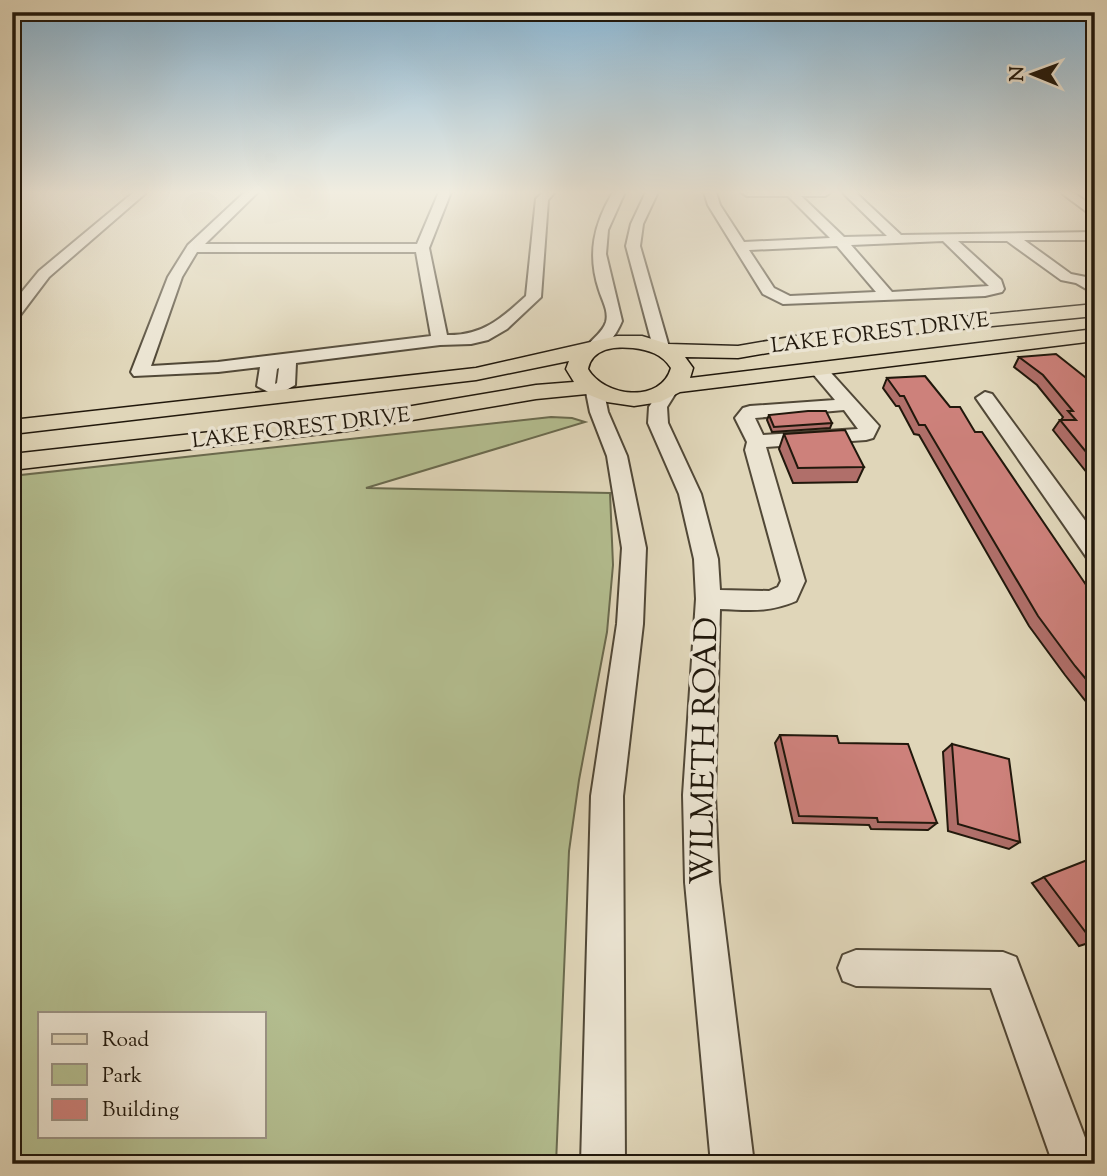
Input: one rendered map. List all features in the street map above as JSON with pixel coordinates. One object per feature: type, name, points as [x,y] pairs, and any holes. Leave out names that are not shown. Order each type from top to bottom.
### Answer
[{"type":"main road","name":"LAKE FOREST DRIVE","points":[[12,427],[276,393],[476,374],[625,341],[663,349],[738,352],[837,335],[1095,310]]},
{"type":"main road","name":"LAKE FOREST DRIVE","points":[[12,462],[347,424],[536,392],[592,389],[635,399],[671,389],[1095,335]]},
{"type":"main road","points":[[590,349],[578,362],[577,369],[592,389]]},
{"type":"main road","points":[[663,349],[682,368],[680,381],[671,389]]},
{"type":"street","points":[[12,315],[44,274],[76,247]]},
{"type":"street","points":[[440,340],[422,248],[193,248],[175,277],[140,372],[218,367],[440,340],[467,342],[495,333],[533,297],[538,247]]},
{"type":"street","points":[[590,349],[614,320],[614,311],[599,271],[597,247]]},
{"type":"street","points":[[633,247],[663,349]]},
{"type":"street","points":[[742,247],[768,291],[779,299],[796,301],[888,297],[985,292],[997,289],[996,283],[957,247]]},
{"type":"street","points":[[845,247],[888,297]]},
{"type":"street","points":[[1024,247],[1066,277],[1081,280],[1095,290]]},
{"type":"street","points":[[1066,277],[1067,284],[1095,298]]},
{"type":"street","points":[[276,393],[266,386],[269,366],[279,360]]},
{"type":"street","points":[[708,600],[771,601],[787,594],[793,581],[755,450],[757,442],[745,418],[750,412],[866,434],[869,426],[817,369]]},
{"type":"street","points":[[592,389],[617,456],[634,548],[630,624],[607,796],[603,1164]]},
{"type":"street","name":"WILMETH ROAD","points":[[671,389],[658,407],[658,423],[682,475],[698,521],[706,559],[708,600],[699,795],[702,882],[733,1164]]},
{"type":"street","points":[[985,398],[1095,552]]},
{"type":"street","points":[[757,442],[795,422],[849,404]]},
{"type":"street","points":[[856,968],[1003,970],[1075,1164]]},
{"type":"green space","points":[[551,417],[585,422],[366,488],[610,493],[613,565],[607,632],[579,780],[569,851],[556,1164],[12,1164],[12,476]]},
{"type":"building","points":[[1056,354],[1095,385],[1095,463],[1060,420],[1076,420],[1068,411],[1073,411],[1043,375],[1019,357]]},
{"type":"building","points":[[925,376],[950,407],[960,407],[975,432],[982,432],[1095,598],[1095,690],[1038,616],[925,425],[919,425],[904,396],[900,396],[887,378]]},
{"type":"building","points":[[826,411],[832,423],[774,427],[769,415]]},
{"type":"building","points":[[845,430],[864,467],[798,468],[784,434]]},
{"type":"building","points":[[780,735],[837,736],[839,743],[908,744],[937,823],[799,816]]},
{"type":"building","points":[[952,744],[1009,759],[1020,842],[958,824]]},
{"type":"building","points":[[1095,857],[1095,941],[1093,942],[1044,877]]}]
